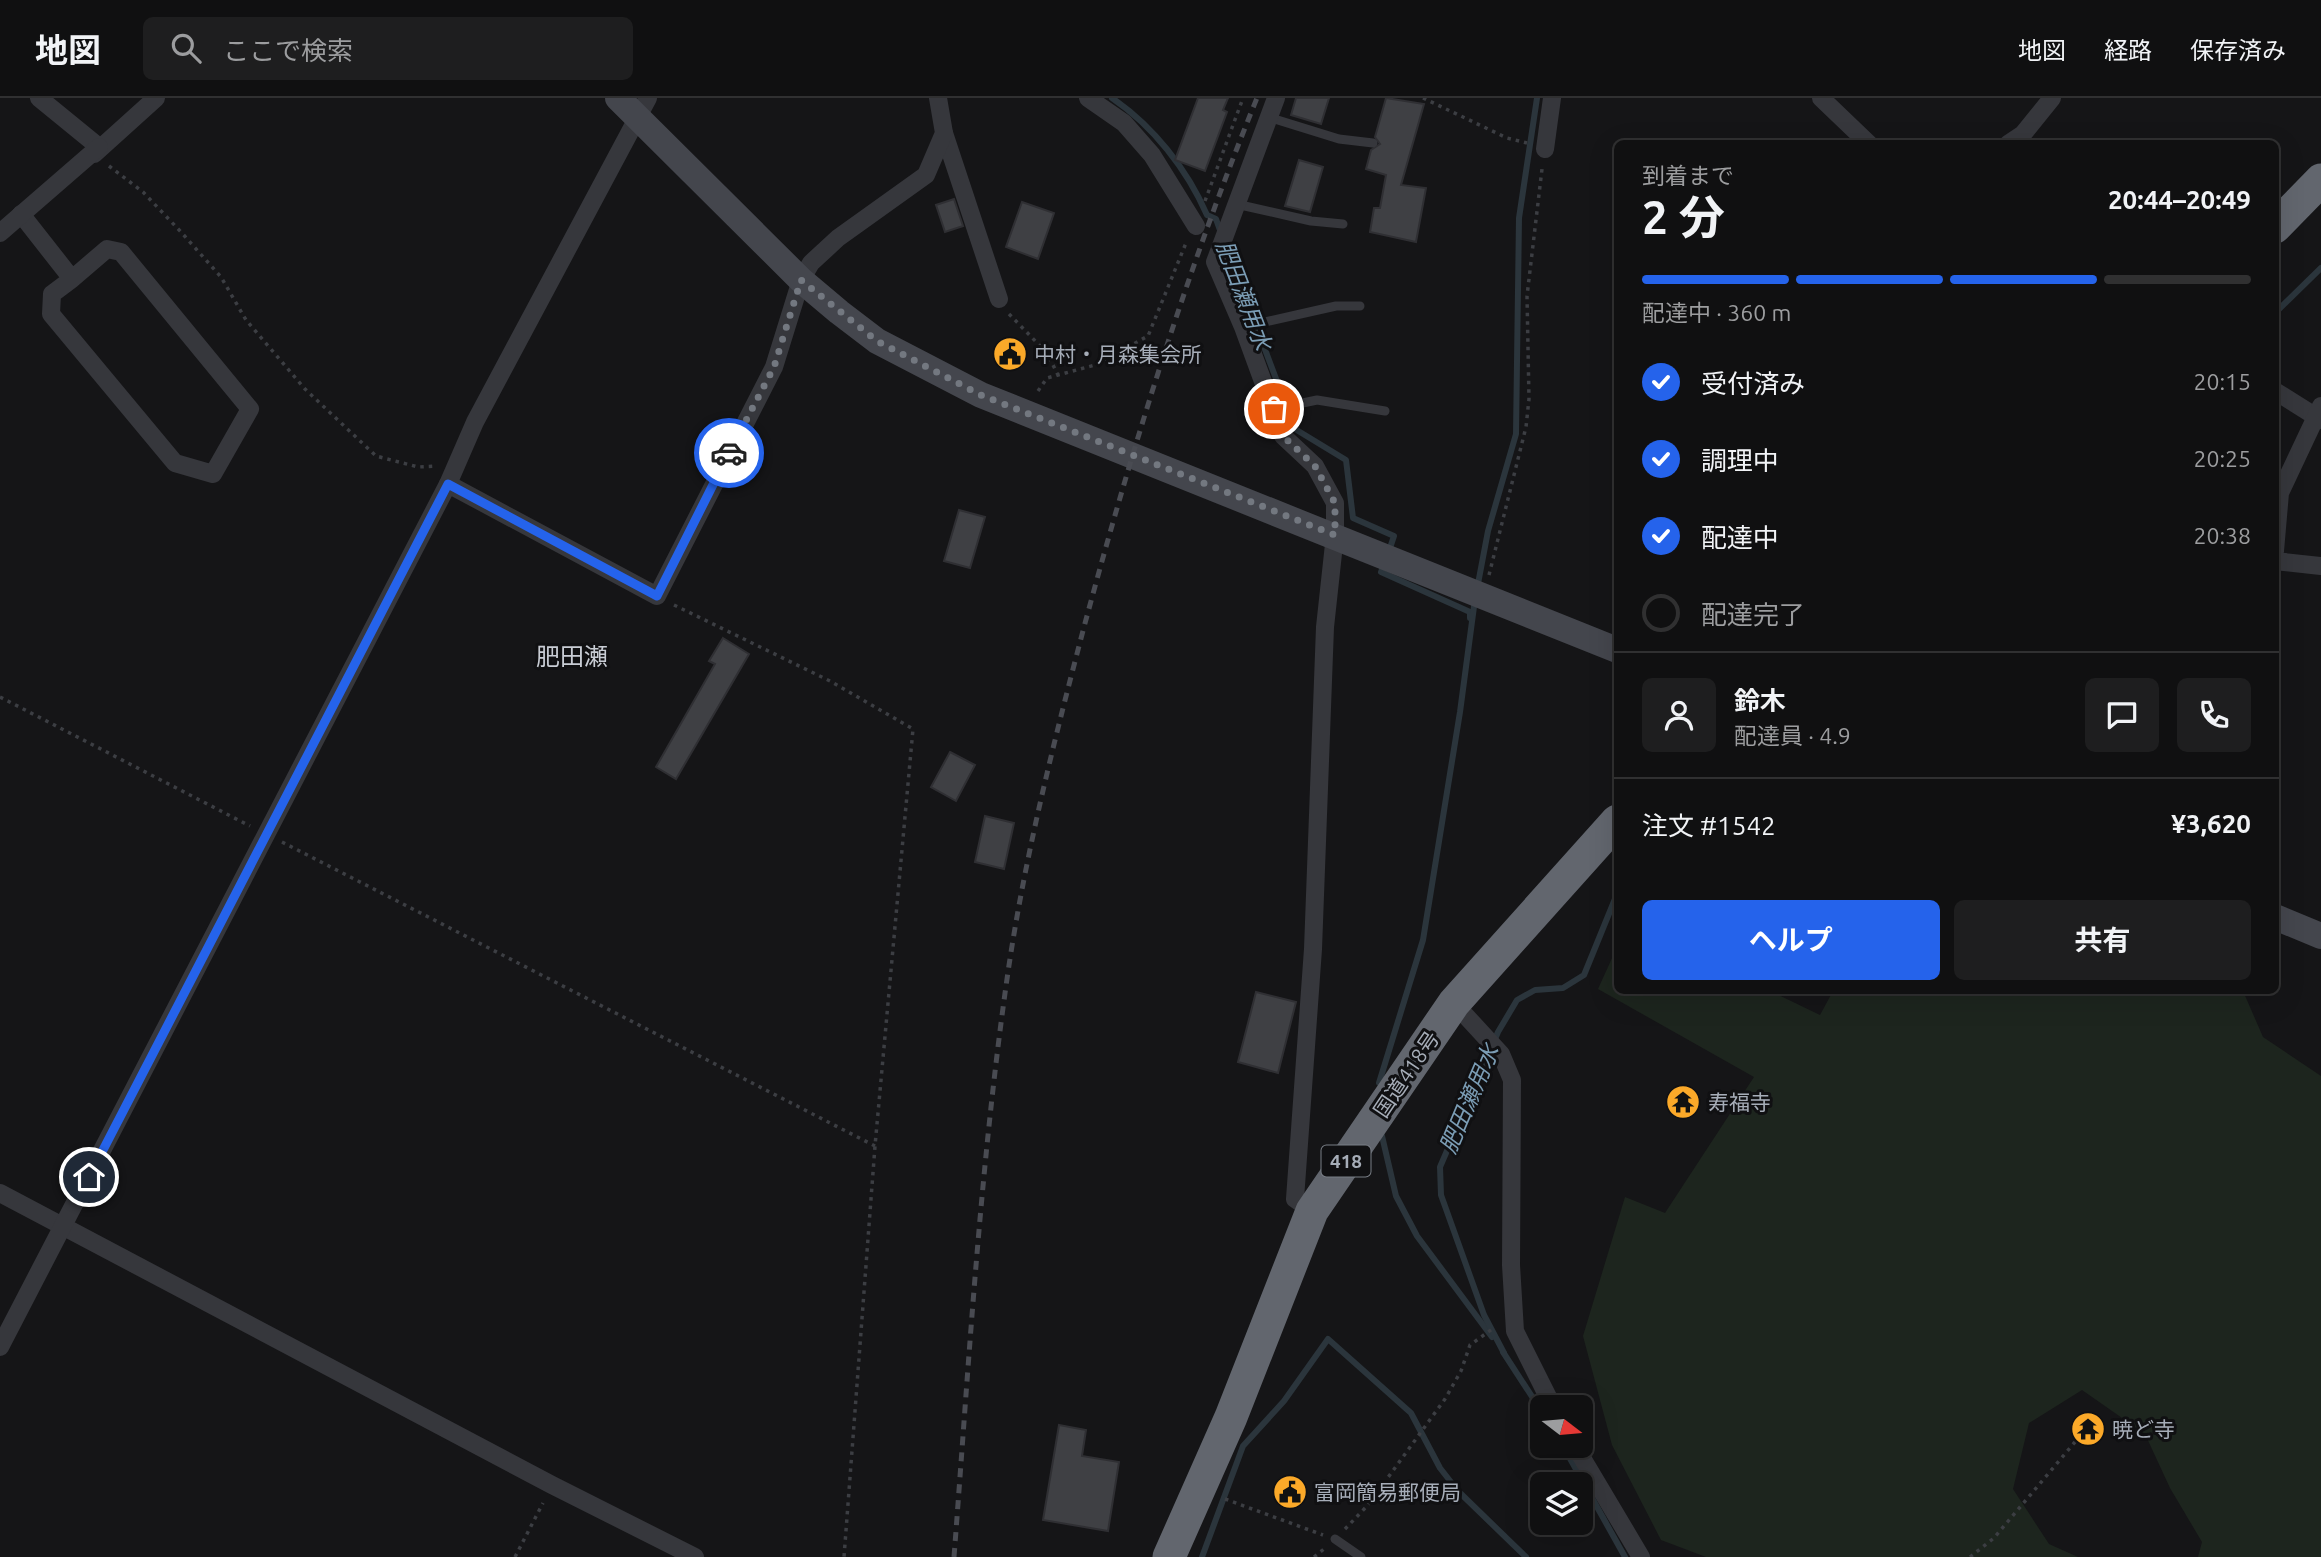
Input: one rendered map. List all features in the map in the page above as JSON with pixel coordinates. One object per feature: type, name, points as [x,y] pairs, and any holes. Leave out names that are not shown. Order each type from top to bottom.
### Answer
[{"type":"highway","points":[[2279,223],[2321,180]]},
{"type":"highway","name":"国道418号","points":[[1169,1557],[1312,1211],[1454,1003],[1614,824]]},
{"type":"street","points":[[39,98],[96,150]]},
{"type":"street","points":[[0,233],[156,98]]},
{"type":"street","points":[[618,98],[643,107],[801,280],[877,341],[934,373],[1614,649]]},
{"type":"street","points":[[938,98],[944,133],[999,299]]},
{"type":"street","points":[[1088,98],[1124,123],[1152,155],[1196,226]]},
{"type":"street","points":[[1276,98],[1215,262],[1243,327],[1283,436],[1315,466],[1335,503],[1335,535],[1325,627],[1313,948],[1295,1199],[1312,1211]]},
{"type":"street","points":[[1545,149],[1552,98]]},
{"type":"street","points":[[1821,98],[1864,140]]},
{"type":"street","points":[[2014,140],[2023,134],[2052,98]]},
{"type":"street","points":[[0,1347],[448,484],[475,422],[643,107]]},
{"type":"street","points":[[448,484],[657,596],[774,367],[801,280],[811,263],[838,238],[926,175],[944,133]]},
{"type":"street","points":[[21,215],[72,279]]},
{"type":"street","points":[[107,250],[121,252],[250,409],[213,474],[175,463],[51,314],[52,294],[72,279],[107,250]]},
{"type":"street","points":[[2279,393],[2319,415],[2280,493],[2279,505]]},
{"type":"street","points":[[2279,561],[2321,566]]},
{"type":"street","points":[[2279,919],[2321,936]]},
{"type":"street","points":[[1454,1003],[1501,1054],[1512,1080],[1515,1331],[1547,1395]]},
{"type":"street","points":[[0,1193],[552,1485],[695,1557]]},
{"type":"street","points":[[1583,1458],[1645,1556]]},
{"type":"lane","points":[[1268,117],[1339,139],[1373,143]]},
{"type":"lane","points":[[1236,204],[1311,221],[1343,224]]},
{"type":"lane","points":[[1243,327],[1336,306],[1360,306]]},
{"type":"lane","points":[[1274,409],[1317,400],[1385,411]]},
{"type":"lane","points":[[1335,1539],[1361,1557]]},
{"type":"path","points":[[1028,413],[1039,388],[1047,378],[1095,365],[1149,336],[1186,243],[1196,226],[1243,98]]},
{"type":"path","points":[[1423,98],[1507,138],[1545,149],[1527,296],[1529,399],[1526,427],[1491,559],[1486,596]]},
{"type":"path","points":[[96,150],[143,192],[221,277],[246,320],[305,388],[376,456],[418,467]]},
{"type":"path","points":[[999,299],[1012,319],[1047,353],[1058,375]]},
{"type":"path","points":[[657,596],[830,681],[913,729],[875,1146],[844,1557]]},
{"type":"path","points":[[0,697],[875,1146]]},
{"type":"path","points":[[1314,1557],[1368,1505],[1445,1399],[1461,1371],[1470,1345],[1514,1314]]},
{"type":"path","points":[[1970,1557],[1994,1538],[2075,1442]]},
{"type":"path","points":[[515,1557],[552,1485]]},
{"type":"path","points":[[1199,1489],[1291,1526],[1335,1539]]},
{"type":"shaded area","points":[[1614,954],[1614,994],[1776,994],[1820,1015],[1831,994],[2244,994],[2263,1037],[2321,1076],[2321,1557],[2198,1557],[2202,1542],[2170,1488],[2145,1434],[2082,1390],[2029,1423],[2013,1489],[2049,1544],[2078,1557],[1706,1557],[1661,1540],[1612,1445],[1583,1336],[1625,1197],[1665,1213],[1754,1077],[1598,989]]},
{"type":"building","points":[[1198,98],[1228,98],[1223,110],[1227,112],[1205,171],[1175,160]]},
{"type":"building","points":[[1296,98],[1329,98],[1321,124],[1291,115]]},
{"type":"building","points":[[1386,98],[1424,104],[1401,185],[1426,188],[1416,242],[1370,232],[1374,208],[1380,208],[1386,175],[1366,169],[1371,150],[1380,144],[1375,137]]},
{"type":"building","points":[[1299,160],[1323,167],[1310,212],[1285,206]]},
{"type":"building","points":[[954,199],[963,226],[945,232],[936,205]]},
{"type":"building","points":[[1022,202],[1054,213],[1038,259],[1006,247]]},
{"type":"building","points":[[959,510],[985,517],[970,568],[944,561]]},
{"type":"building","points":[[723,638],[749,654],[676,779],[656,767],[715,664],[709,661]]},
{"type":"building","points":[[950,752],[975,765],[956,801],[931,787]]},
{"type":"building","points":[[985,816],[1014,823],[1004,869],[975,862]]},
{"type":"building","points":[[1256,992],[1296,1002],[1278,1073],[1238,1062]]},
{"type":"building","points":[[1059,1425],[1086,1430],[1082,1456],[1119,1462],[1108,1531],[1043,1520]]},
{"type":"waterway","name":"肥田瀬用水","points":[[1112,98],[1155,135],[1179,165],[1207,215],[1216,219],[1221,233]]},
{"type":"waterway","name":"肥田瀬用水","points":[[1477,589],[1488,531],[1516,434],[1519,218],[1537,98]]},
{"type":"waterway","name":"肥田瀬用水","points":[[1226,246],[1295,429],[1346,460],[1353,518],[1394,536],[1389,551]]},
{"type":"waterway","name":"肥田瀬用水","points":[[2279,309],[2321,268]]},
{"type":"waterway","name":"肥田瀬用水","points":[[1384,564],[1381,572],[1470,612],[1470,618]]},
{"type":"waterway","name":"肥田瀬用水","points":[[1379,1083],[1423,940],[1460,712],[1475,599]]},
{"type":"waterway","name":"肥田瀬用水","points":[[1504,1353],[1484,1315],[1441,1195],[1440,1167],[1498,1032],[1517,1000],[1535,990],[1563,988],[1584,975],[1614,901]]},
{"type":"waterway","name":"肥田瀬用水","points":[[1382,1136],[1396,1196],[1417,1236],[1492,1337]]},
{"type":"waterway","points":[[1202,1557],[1243,1446],[1284,1401],[1328,1339],[1411,1413],[1440,1468],[1458,1491],[1526,1557]]},
{"type":"waterway","name":"肥田瀬用水","points":[[1503,1352],[1531,1395]]},
{"type":"waterway","name":"肥田瀬用水","points":[[1570,1458],[1625,1557]]},
{"type":"railway","points":[[954,1557],[990,1118],[1008,972],[1032,842],[1084,627],[1141,426],[1207,228],[1257,98]]},
{"type":"way so far","points":[[729,453],[774,367],[801,280],[877,341],[934,373],[981,395],[1335,535],[1335,503],[1315,466],[1283,436],[1274,409]]},
{"type":"place","name":"中村・月森集会所","points":[[1010,354]]},
{"type":"place","name":"寿福寺","points":[[1683,1102]]},
{"type":"place","name":"暁ど寺","points":[[2088,1429]]},
{"type":"place","name":"富岡簡易郵便局","points":[[1290,1492]]},
{"type":"district","name":"肥田瀬","points":[[572,656]]},
{"type":"route","points":[[89,1177],[448,484],[598,567],[657,596],[729,453]]}]
